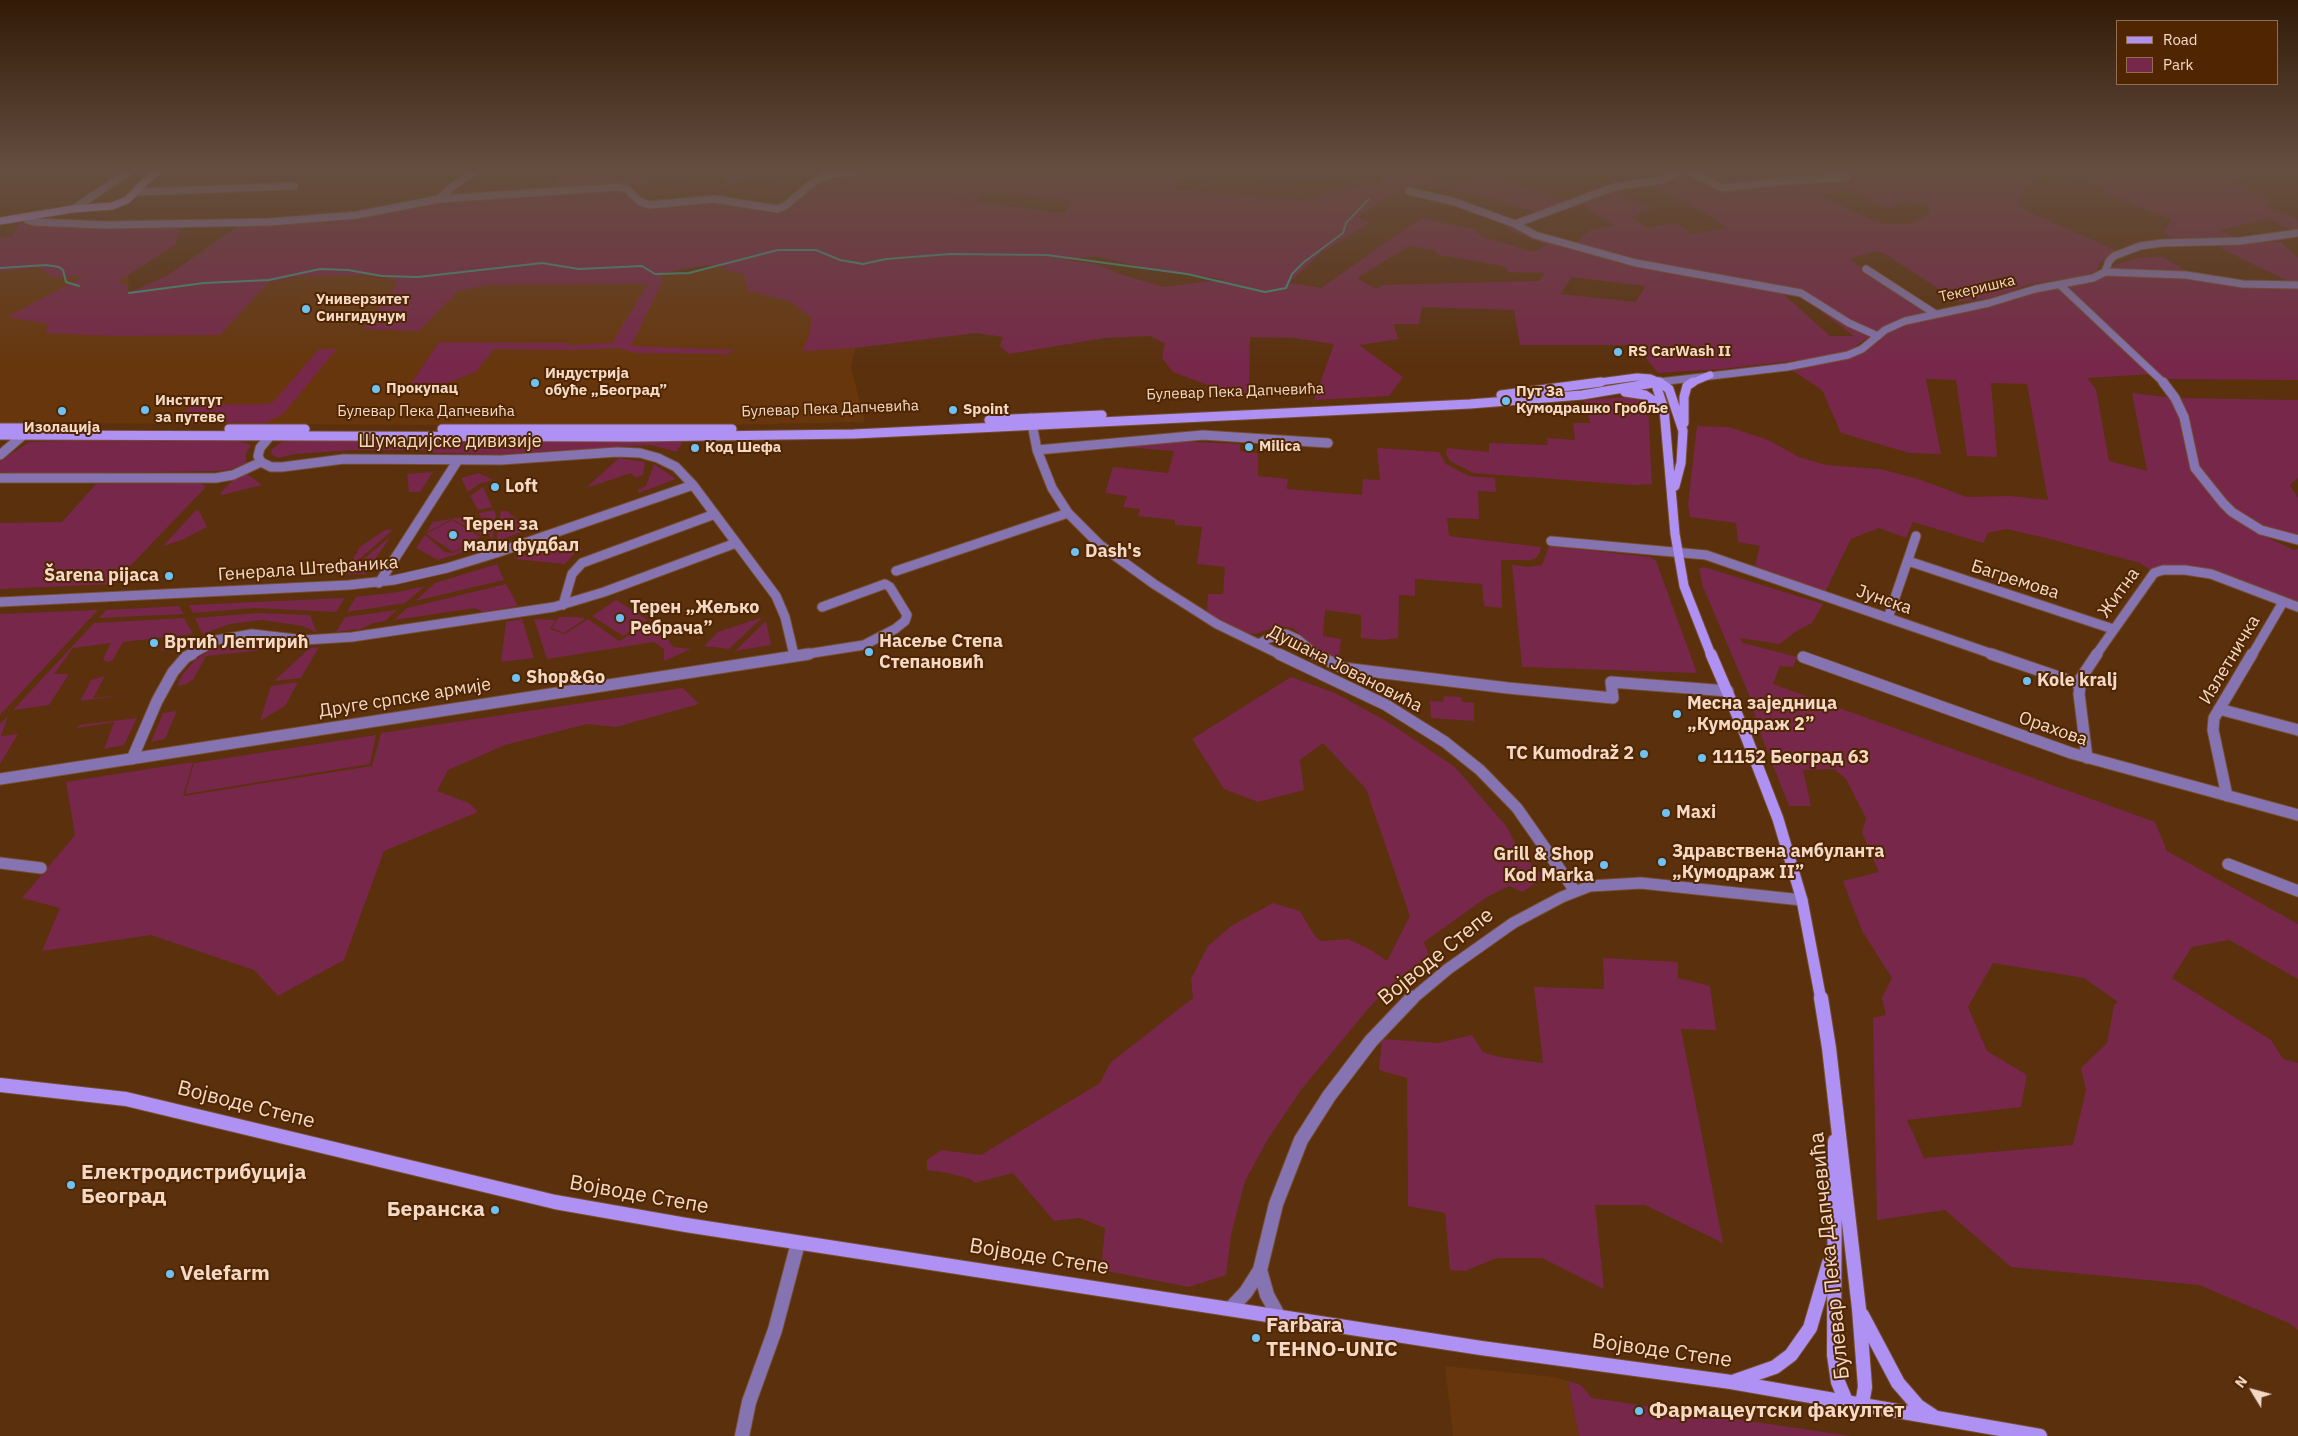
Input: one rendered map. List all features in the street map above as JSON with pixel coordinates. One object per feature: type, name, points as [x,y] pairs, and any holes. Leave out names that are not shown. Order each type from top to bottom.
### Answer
[{"type":"street","points":[[1539,235],[1636,263],[1801,293],[1850,323],[1878,336]]},
{"type":"street","name":"Текеришка","points":[[1659,382],[1787,367],[1839,357],[1862,349],[1893,325],[1934,313],[1989,303],[2035,289],[2093,278],[2104,272],[2109,261],[2114,256],[2140,246],[2180,242],[2221,243],[2298,235]]},
{"type":"street","points":[[1866,269],[1934,313]]},
{"type":"street","points":[[2104,272],[2186,275],[2243,284],[2298,285]]},
{"type":"street","points":[[2060,285],[2163,382],[2175,398],[2184,417],[2195,468],[2232,512],[2261,530],[2298,540]]},
{"type":"street","points":[[1683,431],[1685,391],[1690,383],[1710,375]]},
{"type":"street","name":"Булевар Пека Дапчевића","points":[[0,435],[271,436],[873,430],[1495,396],[1637,377],[1659,382],[1669,389],[1683,431],[1681,463],[1673,492]]},
{"type":"street","name":"Булевар Пека Дапчевића","points":[[1031,422],[1460,405],[1609,392],[1659,382]]},
{"type":"street","name":"Булевар Пека Дапчевића","points":[[1659,382],[1657,388],[1663,407],[1673,492],[1677,552],[1692,608],[1728,691],[1768,792],[1787,847],[1802,900],[1824,1014],[1835,1102],[1859,1308],[1865,1388],[1862,1404]]},
{"type":"street","points":[[1609,392],[1640,394],[1650,397],[1663,407]]},
{"type":"street","name":"Душана Јовановића","points":[[1031,422],[1037,450],[1052,488],[1068,513],[1100,545],[1132,569],[1200,614],[1386,705],[1445,742],[1480,770],[1517,808],[1576,891]]},
{"type":"street","name":"Булевар Пека Дапчевића","points":[[0,428],[277,428],[647,433]]},
{"type":"street","points":[[0,454],[30,428]]},
{"type":"street","points":[[0,478],[228,477],[261,462],[258,456],[262,446],[277,428]]},
{"type":"street","points":[[1037,450],[1203,435],[1328,443]]},
{"type":"street","name":"Шумадијске дивизије","points":[[261,462],[271,467],[282,467],[344,459],[524,459],[612,452],[640,454],[658,458],[681,471],[693,485],[716,514],[781,606],[794,655]]},
{"type":"street","points":[[379,582],[458,460]]},
{"type":"street","name":"Генерала Штефаника","points":[[0,602],[379,582],[430,572],[496,553],[693,485]]},
{"type":"street","points":[[896,571],[1068,513]]},
{"type":"street","points":[[563,605],[572,574],[582,563],[716,514]]},
{"type":"street","points":[[1888,618],[1916,536]]},
{"type":"street","points":[[1550,541],[1677,552]]},
{"type":"street","points":[[132,759],[157,701],[173,672],[189,655],[217,640],[252,634],[305,640],[340,638],[526,612],[563,605],[736,543]]},
{"type":"street","name":"Јунска","points":[[1677,552],[1713,557],[2079,684]]},
{"type":"street","name":"Багремова","points":[[1908,561],[2113,629]]},
{"type":"street","name":"Житна","points":[[2079,684],[2113,629],[2149,578],[2158,571],[2185,570],[2211,574],[2253,588],[2283,602]]},
{"type":"street","name":"Друге српске армије","points":[[0,779],[868,643],[895,629],[905,621],[907,615],[901,602],[885,584],[822,607]]},
{"type":"street","points":[[2283,602],[2298,607]]},
{"type":"street","name":"Излетничка","points":[[2227,796],[2213,730],[2214,718],[2283,602]]},
{"type":"street","points":[[1259,644],[1269,638],[1288,634],[1300,641],[1314,654],[1344,668],[1508,688],[1613,698],[1611,682],[1728,691]]},
{"type":"street","name":"Орахова","points":[[1803,657],[2087,758],[2298,815]]},
{"type":"street","points":[[2079,684],[2087,758]]},
{"type":"street","points":[[2218,710],[2298,730]]},
{"type":"street","points":[[0,863],[41,868]]},
{"type":"street","points":[[2228,864],[2298,891]]},
{"type":"street","name":"Војводе Степе","points":[[1278,1315],[1267,1295],[1260,1270],[1276,1204],[1301,1140],[1328,1096],[1371,1041],[1409,1001],[1473,950],[1520,919],[1576,891],[1605,884],[1641,883],[1802,900]]},
{"type":"street","name":"Војводе Степе","points":[[0,1085],[126,1099],[555,1202],[798,1243],[1278,1315],[1500,1351],[1731,1382],[2040,1436]]},
{"type":"street","name":"Булевар Пека Дапчевића","points":[[1835,1102],[1834,1355],[1838,1382],[1846,1401]]},
{"type":"street","points":[[742,1436],[749,1402],[775,1330],[798,1243]]},
{"type":"street","points":[[1731,1382],[1775,1367],[1791,1355],[1810,1328],[1833,1250]]},
{"type":"street","points":[[1231,1308],[1246,1292],[1260,1270]]},
{"type":"street","points":[[1859,1308],[1898,1383],[1918,1406],[1938,1419]]},
{"type":"shaded area","points":[[722,266],[728,271],[777,278],[855,348],[851,367],[865,422],[687,426],[0,423],[0,268],[128,270],[129,293],[204,283],[268,283],[296,277],[323,275],[359,275],[392,279],[689,273]]},
{"type":"shaded area","points":[[1445,1366],[1555,1377],[1568,1381],[1579,1436],[1453,1436]]},
{"type":"green space","points":[[13,235],[178,235],[175,245],[119,281],[127,286],[129,293],[168,275],[226,235],[1350,235],[1321,253],[1289,283],[1321,288],[1397,235],[1480,235],[1534,252],[1547,245],[1520,235],[1541,235],[1574,245],[1584,235],[2081,235],[2117,251],[2100,262],[2097,271],[2082,277],[2031,284],[2010,291],[2035,289],[2105,272],[2113,266],[2136,258],[2163,257],[2188,272],[2274,285],[2286,280],[2222,249],[2218,243],[2180,242],[2168,235],[2229,235],[2240,241],[2251,239],[2281,242],[2298,258],[2298,380],[2160,379],[2153,374],[2087,378],[2096,389],[2109,461],[2147,471],[2132,393],[2175,398],[2298,400],[2298,478],[2290,485],[2298,498],[2298,538],[2256,532],[2294,550],[2298,549],[2298,602],[2178,566],[2149,569],[2140,563],[2006,529],[1988,533],[1983,543],[1913,522],[1906,538],[1879,528],[1851,539],[1825,592],[1755,566],[1760,546],[1738,542],[1736,523],[1690,517],[1688,504],[1697,426],[1729,427],[1768,440],[1799,457],[1826,465],[1880,469],[1918,479],[1967,497],[2010,496],[2048,500],[2027,384],[1991,383],[1997,457],[1967,456],[1956,380],[1926,379],[1941,454],[1909,453],[1841,433],[1822,390],[1787,367],[1848,355],[1877,336],[1869,337],[1851,349],[1820,358],[1721,369],[1658,373],[1636,345],[1520,345],[1514,310],[1422,307],[1419,324],[1393,324],[1399,339],[1359,345],[1403,377],[1389,396],[1314,400],[1334,344],[1295,338],[1250,337],[1249,394],[1218,389],[1173,372],[1162,358],[1165,343],[1150,336],[1104,338],[1009,354],[1000,346],[1003,337],[976,333],[855,348],[802,351],[808,339],[812,318],[789,301],[748,291],[744,274],[728,271],[722,266],[706,265],[663,273],[661,284],[631,346],[734,350],[729,354],[636,353],[618,348],[570,350],[494,349],[476,372],[437,387],[410,385],[439,342],[569,343],[570,348],[571,345],[612,343],[648,284],[486,285],[458,291],[419,331],[363,329],[395,287],[396,282],[389,278],[359,275],[295,277],[268,283],[220,335],[115,336],[45,333],[49,324],[7,317],[85,276],[55,278],[38,268],[0,271],[0,238]],"holes":[[[1409,246],[1434,250],[1440,255],[1503,266],[1509,272],[1545,273],[1539,281],[1383,285],[1376,289],[1357,278]],[[1877,251],[1885,254],[1959,302],[1989,298],[2008,292],[1989,303],[1934,313],[1849,259]],[[1096,256],[1163,272],[1225,279],[1163,287],[1120,274],[1096,264],[1064,260]],[[1572,277],[1645,286],[1636,302],[1560,294]],[[1781,292],[1800,296],[1854,336],[1830,336]]]},
{"type":"green space","points":[[319,349],[337,349],[283,414],[265,423],[171,422],[193,405],[269,404],[274,401]]},
{"type":"green space","points":[[1629,397],[1645,401],[1648,405],[1652,484],[1633,485],[1473,473],[1450,461],[1446,455],[1447,448],[1489,452],[1489,443],[1548,445],[1547,438],[1575,440],[1573,423],[1590,423],[1584,400]]},
{"type":"green space","points":[[1191,438],[1192,442],[1240,444],[1240,451],[1258,453],[1258,476],[1288,479],[1287,489],[1362,495],[1363,479],[1380,480],[1377,448],[1439,452],[1446,464],[1469,476],[1495,478],[1496,492],[1478,491],[1479,519],[1447,518],[1449,536],[1541,547],[1540,552],[1536,558],[1530,560],[1501,560],[1502,608],[1484,606],[1482,584],[1415,579],[1415,596],[1399,595],[1398,638],[1382,640],[1361,638],[1361,615],[1325,610],[1323,636],[1341,639],[1339,659],[1324,657],[1293,628],[1278,626],[1255,634],[1245,633],[1207,613],[1208,594],[1223,594],[1225,567],[1197,564],[1202,527],[1175,525],[1175,520],[1138,516],[1140,509],[1123,507],[1127,496],[1105,493],[1113,467],[1168,473],[1174,451],[1124,447],[1125,443]]},
{"type":"green space","points":[[99,440],[239,441],[251,445],[246,454],[246,463],[232,469],[219,471],[33,474],[0,472],[0,461],[29,442]]},
{"type":"green space","points":[[308,440],[683,441],[677,452],[651,445],[502,454],[434,453],[425,450],[353,450],[295,454],[278,458],[271,454],[272,449],[282,442]]},
{"type":"green space","points":[[619,458],[645,462],[643,475],[635,478],[631,473],[586,488]]},
{"type":"green space","points":[[654,464],[676,479],[639,493],[638,490],[646,486]]},
{"type":"green space","points":[[433,472],[420,492],[409,492],[407,474]]},
{"type":"green space","points":[[479,473],[493,480],[479,484],[468,492],[461,478]]},
{"type":"green space","points":[[247,474],[262,485],[222,495],[220,493],[231,482]]},
{"type":"green space","points":[[199,483],[205,486],[204,489],[113,584],[0,589],[0,523],[62,522],[96,484]]},
{"type":"green space","points":[[483,487],[492,507],[478,510],[470,496]]},
{"type":"green space","points":[[196,510],[199,511],[207,527],[182,540],[163,546]]},
{"type":"green space","points":[[494,510],[496,514],[492,541],[479,513]]},
{"type":"green space","points":[[501,511],[507,511],[525,526],[530,525],[534,527],[496,542]]},
{"type":"green space","points":[[473,515],[483,536],[452,519],[426,533],[433,522]]},
{"type":"green space","name":"Терен за мали фудбал","points":[[452,520],[480,537],[453,552],[426,534]]},
{"type":"green space","points":[[394,529],[347,570],[360,547],[385,530]]},
{"type":"green space","points":[[425,535],[445,552],[453,553],[480,539],[487,545],[438,560],[416,548]]},
{"type":"green space","points":[[391,536],[365,574],[347,574],[366,557]]},
{"type":"green space","points":[[554,545],[560,554],[580,547],[582,550],[576,552],[565,564],[514,559]]},
{"type":"green space","points":[[1549,546],[1650,557],[1656,561],[1697,673],[1522,667],[1512,565],[1529,567],[1542,565]]},
{"type":"green space","points":[[497,564],[504,580],[415,601],[435,583]]},
{"type":"green space","points":[[1704,567],[1823,604],[1812,623],[1795,632],[1780,644],[1739,638],[1743,643],[1797,657],[1793,667],[1780,666],[1773,684],[2155,822],[2167,851],[2298,924],[2298,979],[2229,940],[2192,947],[2172,978],[2271,1040],[2283,1059],[2298,1063],[2298,1330],[2289,1323],[2199,1285],[2011,1267],[1945,1210],[1877,1220],[1873,1018],[1886,1015],[1882,998],[1892,978],[1862,931],[1843,881],[1879,872],[1862,833],[1866,818],[1846,779],[1834,769],[1803,770],[1811,806],[1789,806],[1760,732],[1749,695],[1703,587],[1699,569]],"holes":[[[1993,963],[2084,978],[2118,1002],[2114,1005],[2107,1043],[2081,1068],[2086,1090],[2073,1145],[1924,1158],[1907,1120],[2021,1107],[2027,1075],[1987,1051],[1968,1007]]]},
{"type":"green space","points":[[506,584],[518,606],[483,612],[475,608],[394,620],[407,608]]},
{"type":"green space","points":[[425,586],[405,603],[347,612],[356,597],[398,592]]},
{"type":"green space","points":[[345,598],[336,612],[254,608],[193,613],[189,605]]},
{"type":"green space","name":"Терен „Жељко Ребрача”","points":[[616,600],[648,620],[623,636],[592,616]]},
{"type":"green space","points":[[179,606],[184,614],[99,618],[106,610]]},
{"type":"green space","points":[[98,610],[0,715],[0,614]]},
{"type":"green space","points":[[397,610],[385,621],[373,623],[361,629],[336,632],[345,617]]},
{"type":"green space","points":[[259,613],[310,615],[317,633],[303,626],[262,620],[230,624],[202,634],[195,618]]},
{"type":"green space","points":[[559,617],[586,618],[564,633],[552,628]]},
{"type":"green space","points":[[763,617],[729,649],[704,646],[718,632]]},
{"type":"green space","points":[[184,618],[193,634],[123,642],[112,661],[106,662],[103,659],[111,643],[73,648],[54,674],[69,674],[49,705],[13,710],[94,623]]},
{"type":"green space","points":[[522,619],[534,658],[501,662],[506,622]]},
{"type":"green space","points":[[534,619],[556,620],[550,629],[565,634],[588,619],[619,641],[650,622],[657,622],[673,647],[691,649],[664,661],[664,649],[654,642],[547,659]]},
{"type":"green space","points":[[766,621],[771,645],[735,651]]},
{"type":"green space","points":[[193,636],[198,641],[186,648],[161,651],[166,639]]},
{"type":"green space","points":[[236,642],[260,642],[291,647],[206,656],[193,680],[184,685],[177,686],[182,675],[195,660],[212,649]]},
{"type":"green space","points":[[319,647],[301,678],[274,681],[310,648]]},
{"type":"green space","points":[[105,676],[93,698],[124,695],[80,701],[91,680]]},
{"type":"green space","points":[[1291,677],[1335,693],[1388,722],[1455,767],[1507,827],[1519,851],[1544,877],[1523,892],[1509,886],[1487,897],[1424,942],[1429,955],[1394,982],[1368,1009],[1301,1090],[1268,1139],[1245,1181],[1231,1235],[1226,1275],[1189,1287],[1101,1270],[1105,1228],[1080,1218],[1054,1221],[1013,1173],[975,1183],[970,1179],[948,1173],[927,1170],[927,1160],[941,1150],[981,1155],[1100,1083],[1110,1063],[1193,998],[1191,979],[1208,946],[1231,926],[1273,903],[1300,911],[1314,935],[1321,941],[1348,939],[1371,950],[1387,961],[1410,916],[1366,789],[1323,743],[1300,760],[1304,790],[1258,802],[1224,789],[1192,739]]},
{"type":"green space","points":[[298,682],[285,706],[260,721],[271,686]]},
{"type":"green space","points":[[683,688],[699,704],[616,727],[587,724],[505,745],[448,770],[437,791],[469,803],[478,812],[384,851],[344,960],[278,996],[254,970],[151,935],[42,951],[60,908],[22,898],[75,835],[66,782],[193,762],[183,796],[372,766],[381,733]]},
{"type":"green space","points":[[1444,696],[1461,697],[1462,702],[1474,703],[1474,721],[1431,718],[1430,701],[1443,702]]},
{"type":"green space","points":[[177,711],[165,739],[151,742],[163,713]]},
{"type":"green space","points":[[8,716],[1,736],[18,734],[0,764],[0,724]]},
{"type":"green space","points":[[137,718],[124,745],[104,749],[114,722],[77,728],[79,725]]},
{"type":"green space","points":[[376,735],[370,764],[185,794],[194,763]]},
{"type":"green space","points":[[1603,958],[1678,962],[1678,978],[1710,986],[1716,1030],[1681,1029],[1723,1243],[1645,1205],[1595,1205],[1604,1289],[1542,1258],[1497,1258],[1465,1271],[1450,1270],[1445,1213],[1408,1206],[1407,1078],[1379,1070],[1382,1039],[1438,1043],[1472,1035],[1483,1052],[1499,1057],[1543,1063],[1534,987],[1604,989]]},
{"type":"green space","name":"Фармацеутски факултет","points":[[1568,1381],[1581,1385],[1592,1398],[1851,1436],[1579,1436]]},
{"type":"waterway","points":[[129,293],[204,283],[269,280],[320,269],[348,270],[382,276],[418,277],[542,263],[579,269],[642,266],[655,274],[689,273],[778,250],[816,250],[840,260],[863,264],[886,259],[950,254],[1047,255],[1187,274],[1265,292],[1286,288],[1292,274],[1304,262],[1340,235]]},
{"type":"waterway","points":[[0,268],[46,265],[59,267],[63,270],[66,282],[79,286]]},
{"type":"place","name":"Универзитет Сингидунум","points":[[306,309]]},
{"type":"place","name":"RS CarWash II","points":[[1618,352]]},
{"type":"place","name":"Индустрија обуће „Београд”","points":[[535,383]]},
{"type":"place","name":"Прокупац","points":[[376,389]]},
{"type":"place","name":"Пут За Кумодрашко Гробље","points":[[1506,401]]},
{"type":"place","name":"Институт за путеве","points":[[145,410]]},
{"type":"place","name":"Spoint","points":[[953,410]]},
{"type":"place","name":"Изолација","points":[[62,411]]},
{"type":"place","name":"Milica","points":[[1249,447]]},
{"type":"place","name":"Код Шефа","points":[[695,448]]},
{"type":"place","name":"Loft","points":[[495,487]]},
{"type":"place","name":"Терен за мали фудбал","points":[[453,535]]},
{"type":"place","name":"Dash's","points":[[1075,552]]},
{"type":"place","name":"Šarena pijaca","points":[[169,576]]},
{"type":"place","name":"Терен „Жељко Ребрача”","points":[[620,618]]},
{"type":"place","name":"Вртић Лептирић","points":[[154,643]]},
{"type":"place","name":"Насеље Степа Степановић","points":[[869,652]]},
{"type":"place","name":"Shop&Go","points":[[516,678]]},
{"type":"place","name":"Kole kralj","points":[[2027,681]]},
{"type":"place","name":"Месна заједница „Кумодраж 2”","points":[[1677,714]]},
{"type":"place","name":"TC Kumodraž 2","points":[[1644,754]]},
{"type":"place","name":"11152 Београд 63","points":[[1702,758]]},
{"type":"place","name":"Maxi","points":[[1666,813]]},
{"type":"place","name":"Здравствена амбуланта „Кумодраж II”","points":[[1662,862]]},
{"type":"place","name":"Grill & Shop Kod Marka","points":[[1604,865]]},
{"type":"place","name":"Електродистрибуција Београд","points":[[71,1185]]},
{"type":"place","name":"Беранска","points":[[495,1210]]},
{"type":"place","name":"Velefarm","points":[[170,1274]]},
{"type":"place","name":"Farbara TEHNO-UNIC","points":[[1256,1338]]},
{"type":"place","name":"Фармацеутски факултет","points":[[1639,1411]]}]
